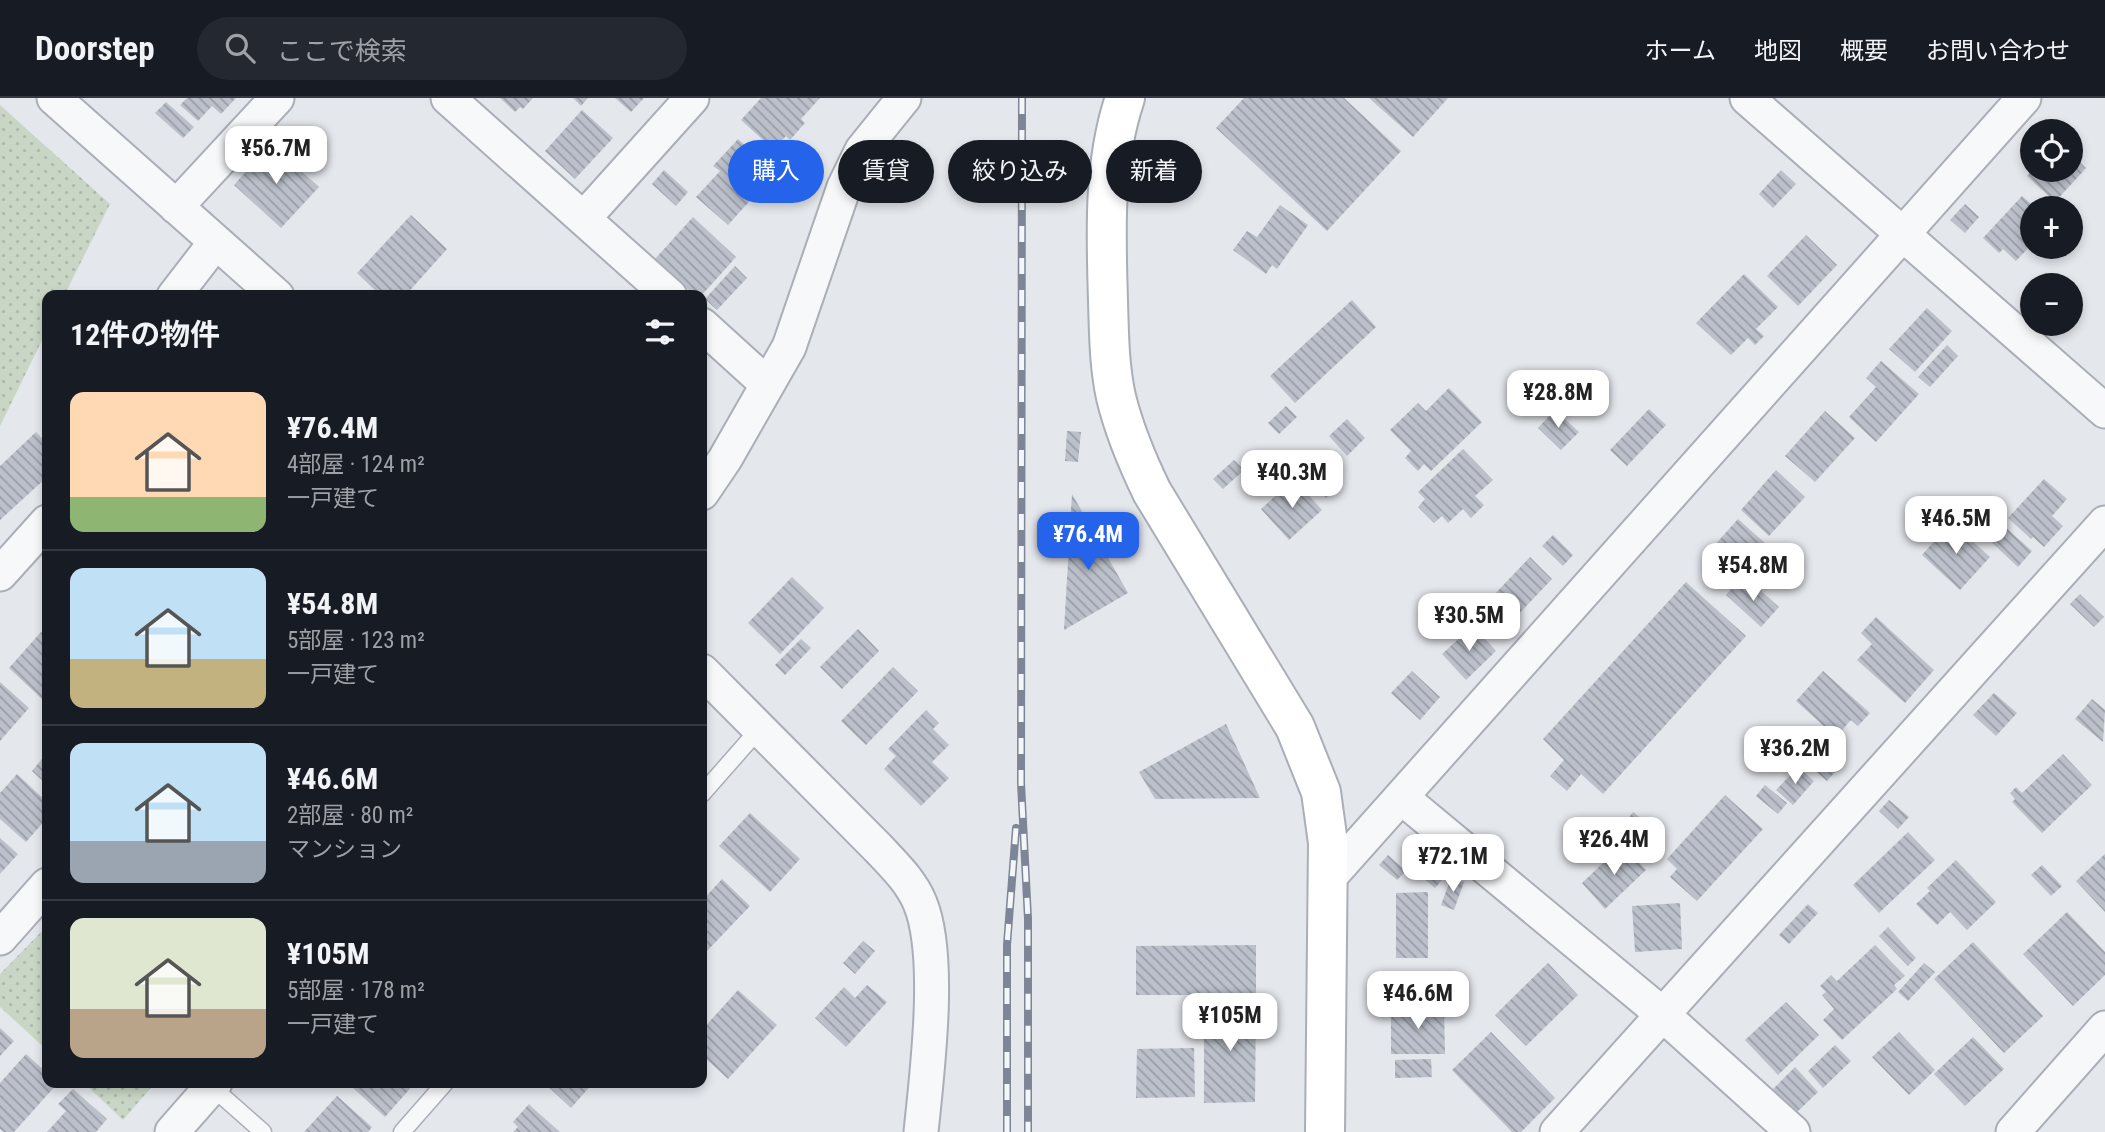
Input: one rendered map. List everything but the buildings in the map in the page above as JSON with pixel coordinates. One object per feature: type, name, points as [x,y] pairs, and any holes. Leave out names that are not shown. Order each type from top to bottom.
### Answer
[{"type":"street","points":[[54,98],[270,290]]},
{"type":"street","points":[[176,207],[277,98]]},
{"type":"street","points":[[448,98],[663,290]]},
{"type":"street","points":[[584,218],[692,98]]},
{"type":"street","points":[[707,485],[789,347],[844,187],[862,150],[904,98]]},
{"type":"street","points":[[1125,98],[1112,149],[1107,201],[1110,352],[1116,395],[1137,461],[1152,492],[1249,648],[1309,757],[1321,792],[1325,818],[1327,880],[1325,1132]]},
{"type":"street","points":[[1747,98],[2105,411]]},
{"type":"street","points":[[1327,880],[2024,98]]},
{"type":"street","points":[[179,290],[215,243]]},
{"type":"street","points":[[707,330],[767,384]]},
{"type":"street","points":[[1558,1132],[1661,1013],[2105,523]]},
{"type":"street","points":[[0,574],[42,528]]},
{"type":"street","points":[[707,676],[878,848],[905,877],[920,902],[930,952],[929,1056],[921,1132]]},
{"type":"street","points":[[1401,797],[1661,1013],[1793,1132]]},
{"type":"street","points":[[0,938],[42,891]]},
{"type":"street","points":[[2013,1132],[2105,1028]]},
{"type":"street","points":[[172,1132],[211,1088]]},
{"type":"lane","points":[[707,788],[760,728]]},
{"type":"lane","points":[[217,1088],[263,1132]]},
{"type":"lane","points":[[402,1132],[441,1088]]},
{"type":"green space","points":[[0,105],[110,204],[67,290],[42,290],[42,340],[0,426]]},
{"type":"green space","points":[[42,931],[42,1045],[0,1007],[0,974]]},
{"type":"green space","points":[[89,1088],[151,1088],[123,1120]]},
{"type":"railway","points":[[1022,98],[1021,783],[1028,919],[1028,1132]]},
{"type":"railway","points":[[1007,1132],[1007,945],[1016,828]]}]
